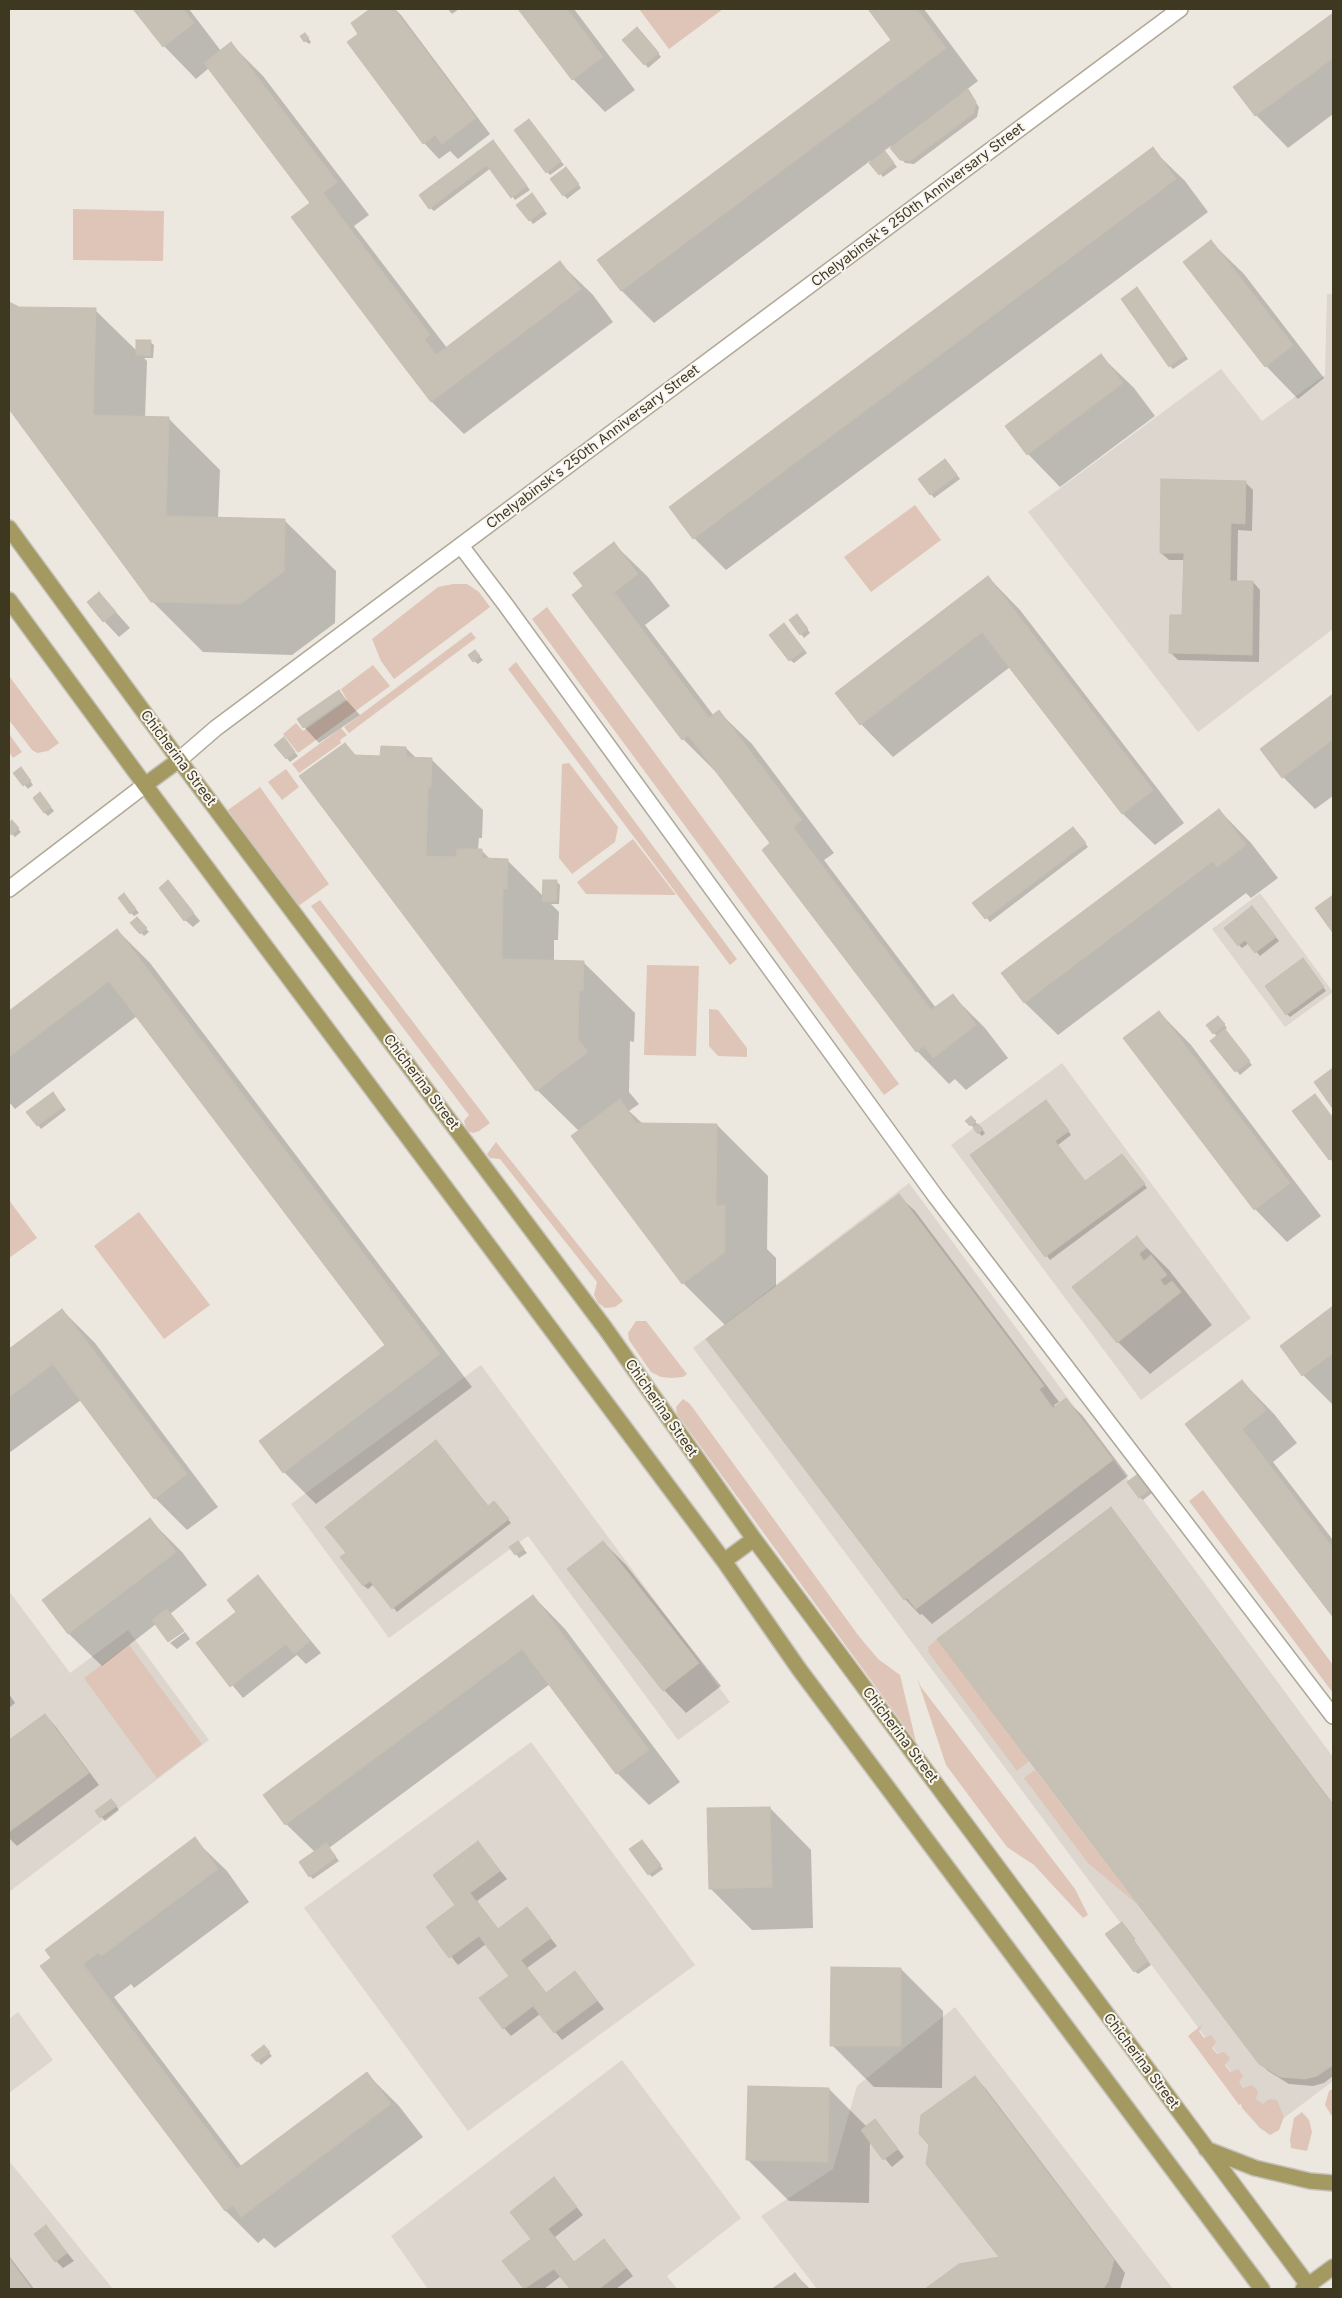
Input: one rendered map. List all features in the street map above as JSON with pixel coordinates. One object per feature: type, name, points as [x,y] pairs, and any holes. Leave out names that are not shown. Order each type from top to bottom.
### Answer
[{"type":"main road","name":"Chicherina Street","points":[[9,528],[179,760],[605,1328],[754,1539],[1307,2288]]},
{"type":"main road","points":[[9,600],[724,1562],[799,1669],[1262,2289]]},
{"type":"main road","name":"Chelyabinsk's 250th Anniversary Street","points":[[145,785],[179,760]]},
{"type":"main road","points":[[724,1562],[754,1539]]},
{"type":"main road","points":[[1206,2149],[1255,2168],[1333,2183]]},
{"type":"main road","points":[[1307,2288],[1333,2267]]},
{"type":"street","name":"Chelyabinsk's 250th Anniversary Street","points":[[179,760],[216,728],[1180,9]]},
{"type":"street","points":[[461,546],[936,1197],[1333,1716]]},
{"type":"street","name":"Chelyabinsk's 250th Anniversary Street","points":[[9,889],[145,785]]},
{"type":"shaded area","points":[[639,9],[723,9],[669,49]]},
{"type":"shaded area","points":[[73,209],[164,211],[163,261],[73,260]]},
{"type":"shaded area","points":[[1327,294],[1333,294],[1333,629],[1198,732],[1028,512],[1221,369],[1262,421],[1325,375]]},
{"type":"shaded area","points":[[915,505],[941,540],[871,592],[844,557]]},
{"type":"shaded area","points":[[467,584],[479,592],[490,607],[394,679],[381,661],[372,639],[438,587]]},
{"type":"shaded area","points":[[547,607],[899,1084],[884,1095],[532,619]]},
{"type":"shaded area","points":[[471,632],[476,638],[349,733],[344,727]]},
{"type":"shaded area","points":[[516,662],[737,959],[730,965],[508,669]]},
{"type":"shaded area","points":[[373,665],[390,686],[298,753],[283,734],[296,723],[303,731],[347,700],[341,689]]},
{"type":"shaded area","points":[[9,676],[59,743],[48,751],[37,753],[32,750],[9,720]]},
{"type":"shaded area","points":[[341,728],[347,735],[340,740],[341,743],[299,773],[292,764]]},
{"type":"shaded area","points":[[9,734],[22,752],[13,758],[9,752]]},
{"type":"shaded area","points":[[569,763],[618,827],[615,842],[572,874],[559,858],[562,764]]},
{"type":"shaded area","points":[[286,769],[299,787],[282,800],[268,782]]},
{"type":"shaded area","points":[[260,787],[329,884],[297,907],[228,810]]},
{"type":"shaded area","points":[[633,839],[676,895],[586,894],[577,882]]},
{"type":"shaded area","points":[[1260,893],[1333,992],[1285,1027],[1212,929]]},
{"type":"shaded area","points":[[320,900],[490,1123],[479,1131],[473,1133],[467,1131],[464,1121],[469,1115],[311,906]]},
{"type":"shaded area","points":[[647,965],[699,966],[696,1056],[644,1055]]},
{"type":"shaded area","points":[[709,1009],[718,1010],[747,1048],[747,1057],[718,1056],[709,1046]]},
{"type":"shaded area","points":[[1062,1063],[1251,1318],[1141,1400],[951,1145]]},
{"type":"shaded area","points":[[496,1142],[623,1301],[615,1307],[605,1308],[598,1303],[594,1295],[597,1282],[500,1159],[490,1158],[487,1154]]},
{"type":"shaded area","points":[[909,1183],[1333,1757],[1333,2081],[1272,2127],[693,1348]]},
{"type":"shaded area","points":[[9,1200],[37,1238],[9,1258]]},
{"type":"shaded area","points":[[139,1212],[210,1305],[164,1339],[94,1246]]},
{"type":"shaded area","points":[[636,1321],[646,1321],[687,1374],[683,1377],[671,1378],[661,1377],[651,1372],[629,1340],[628,1333]]},
{"type":"shaded area","points":[[481,1365],[730,1702],[678,1740],[528,1536],[389,1638],[291,1504]]},
{"type":"shaded area","points":[[683,1399],[690,1404],[858,1635],[878,1659],[900,1675],[916,1742],[677,1414],[676,1407]]},
{"type":"shaded area","points":[[1203,1490],[1333,1665],[1333,1693],[1189,1501]]},
{"type":"shaded area","points":[[9,1591],[70,1673],[128,1630],[209,1740],[9,1892]]},
{"type":"shaded area","points":[[937,1639],[1029,1761],[1017,1771],[929,1653],[928,1647]]},
{"type":"shaded area","points":[[129,1645],[202,1744],[157,1778],[84,1678]]},
{"type":"shaded area","points":[[917,1678],[921,1687],[1075,1889],[1088,1915],[1083,1918],[1034,1865],[1007,1847],[946,1765]]},
{"type":"shaded area","points":[[531,1742],[695,1965],[468,2131],[304,1908]]},
{"type":"shaded area","points":[[1035,1770],[1137,1904],[1088,1863],[1024,1778]]},
{"type":"shaded area","points":[[955,2007],[1173,2289],[817,2289],[761,2216],[833,2169],[857,2086]]},
{"type":"shaded area","points":[[18,2012],[53,2060],[9,2093],[9,2019]]},
{"type":"shaded area","points":[[1203,2024],[1199,2031],[1204,2038],[1211,2035],[1216,2042],[1212,2048],[1217,2054],[1224,2052],[1230,2058],[1225,2065],[1230,2072],[1238,2069],[1243,2076],[1239,2082],[1243,2088],[1252,2085],[1258,2091],[1256,2099],[1263,2104],[1269,2099],[1277,2100],[1284,2117],[1279,2130],[1270,2135],[1260,2128],[1242,2108],[1241,2104],[1239,2105],[1188,2036]]},
{"type":"shaded area","points":[[622,2060],[741,2218],[667,2276],[677,2289],[428,2289],[391,2236]]},
{"type":"shaded area","points":[[1333,2089],[1333,2118],[1325,2105],[1329,2091]]},
{"type":"shaded area","points":[[1302,2112],[1309,2120],[1312,2132],[1307,2151],[1291,2148],[1290,2139],[1294,2118]]},
{"type":"shaded area","points":[[9,2161],[113,2289],[9,2289]]},
{"type":"building","points":[[133,9],[183,9],[194,23],[163,47]]},
{"type":"building","points":[[370,9],[394,9],[476,118],[442,144],[435,135],[423,144],[347,42],[358,34],[351,23]]},
{"type":"building","points":[[518,9],[567,9],[603,57],[572,80]]},
{"type":"building","points":[[868,9],[917,9],[946,48],[621,291],[597,260],[891,40]]},
{"type":"building","points":[[1333,13],[1333,58],[1255,116],[1233,87]]},
{"type":"building","points":[[637,27],[659,53],[644,65],[622,40]]},
{"type":"building","points":[[305,33],[309,38],[304,42],[300,36]]},
{"type":"building","points":[[231,42],[337,182],[323,193],[430,335],[398,359],[291,217],[310,203],[204,63]]},
{"type":"building","points":[[968,89],[976,102],[974,113],[910,161],[900,160],[890,148]]},
{"type":"building","points":[[529,119],[561,161],[546,173],[514,130]]},
{"type":"building","points":[[493,140],[527,186],[511,198],[477,152]]},
{"type":"building","points":[[1153,147],[1176,179],[693,539],[669,507]]},
{"type":"building","points":[[885,151],[894,163],[879,175],[869,163]]},
{"type":"building","points":[[477,152],[487,165],[429,209],[419,195]]},
{"type":"building","points":[[566,167],[579,184],[563,196],[550,179]]},
{"type":"building","points":[[532,193],[544,210],[529,221],[516,205]]},
{"type":"building","points":[[1211,240],[1293,345],[1265,367],[1183,262]]},
{"type":"building","points":[[560,261],[581,289],[431,402],[398,359],[424,339],[436,355]]},
{"type":"building","points":[[1137,287],[1185,355],[1169,367],[1121,299]]},
{"type":"building","points":[[9,302],[19,307],[96,308],[93,415],[169,417],[166,516],[285,519],[284,571],[240,604],[151,602],[9,409]]},
{"type":"building","points":[[136,340],[151,340],[150,356],[136,355]]},
{"type":"building","points":[[1101,354],[1123,383],[1027,455],[1005,426]]},
{"type":"building","points":[[945,459],[957,475],[930,495],[918,479]]},
{"type":"building","points":[[1161,479],[1246,481],[1245,524],[1231,523],[1230,581],[1253,581],[1252,655],[1169,653],[1170,615],[1182,615],[1184,553],[1160,553]]},
{"type":"building","points":[[614,542],[638,574],[614,592],[709,718],[719,710],[802,820],[793,827],[931,1010],[953,994],[976,1025],[933,1058],[924,1046],[916,1052],[762,850],[770,843],[688,735],[682,740],[572,595],[583,586],[573,573]]},
{"type":"building","points":[[988,576],[1153,790],[1122,814],[982,632],[860,725],[835,693]]},
{"type":"building","points":[[99,592],[116,612],[103,622],[87,602]]},
{"type":"building","points":[[797,614],[808,629],[800,635],[789,620]]},
{"type":"building","points":[[784,623],[804,650],[789,661],[769,635]]},
{"type":"building","points":[[475,650],[480,656],[473,662],[468,655]]},
{"type":"building","points":[[339,690],[345,699],[303,728],[297,719]]},
{"type":"building","points":[[1333,694],[1333,739],[1282,778],[1260,749]]},
{"type":"building","points":[[284,737],[295,752],[286,759],[274,745]]},
{"type":"building","points":[[345,743],[355,755],[380,756],[381,746],[406,747],[406,757],[432,758],[431,787],[428,787],[426,856],[456,857],[457,849],[482,849],[482,858],[508,859],[507,889],[503,889],[502,959],[584,961],[583,991],[579,991],[578,1039],[588,1052],[536,1091],[299,776]]},
{"type":"building","points":[[21,767],[31,781],[23,786],[13,773]]},
{"type":"building","points":[[40,792],[51,807],[44,813],[33,798]]},
{"type":"building","points":[[1219,809],[1246,845],[1217,867],[1213,861],[1024,1003],[1001,973]]},
{"type":"building","points":[[12,820],[19,828],[11,835],[9,823]]},
{"type":"building","points":[[1073,827],[1086,843],[985,919],[972,903]]},
{"type":"building","points":[[168,880],[194,913],[184,921],[159,888]]},
{"type":"building","points":[[543,880],[557,880],[556,901],[542,902]]},
{"type":"building","points":[[124,893],[136,909],[130,914],[118,898]]},
{"type":"building","points":[[1333,895],[1333,933],[1315,908]]},
{"type":"building","points":[[1252,906],[1276,937],[1255,953],[1245,940],[1238,946],[1224,928]]},
{"type":"building","points":[[137,917],[147,928],[140,934],[130,923]]},
{"type":"building","points":[[117,929],[440,1354],[283,1473],[259,1441],[385,1345],[109,981],[9,1057],[9,1011]]},
{"type":"building","points":[[1303,958],[1324,987],[1286,1015],[1265,986]]},
{"type":"building","points":[[1159,1011],[1290,1183],[1254,1210],[1123,1038]]},
{"type":"building","points":[[1218,1016],[1225,1024],[1213,1034],[1206,1025]]},
{"type":"building","points":[[1225,1029],[1250,1061],[1235,1072],[1210,1041]]},
{"type":"building","points":[[1333,1068],[1333,1109],[1314,1082]]},
{"type":"building","points":[[53,1092],[63,1107],[37,1126],[26,1112]]},
{"type":"building","points":[[1315,1094],[1333,1118],[1333,1157],[1329,1160],[1292,1111]]},
{"type":"building","points":[[620,1099],[636,1123],[717,1124],[716,1206],[725,1205],[725,1252],[682,1284],[571,1136]]},
{"type":"building","points":[[1046,1100],[1069,1131],[1055,1141],[1085,1181],[1122,1154],[1145,1184],[1045,1257],[970,1155]]},
{"type":"building","points":[[971,1116],[976,1121],[970,1126],[965,1121]]},
{"type":"building","points":[[978,1124],[983,1129],[978,1134],[973,1128]]},
{"type":"building","points":[[899,1194],[1044,1386],[1039,1389],[1053,1408],[1066,1398],[1113,1460],[916,1609],[907,1598],[904,1600],[706,1339]],"holes":[[[894,1261],[900,1269],[887,1279],[881,1270]],[[738,1321],[748,1335],[725,1353],[714,1339]],[[797,1335],[803,1343],[789,1353],[784,1345]],[[959,1399],[971,1414],[962,1421],[950,1406]],[[1038,1451],[1044,1458],[1029,1469],[1023,1461]],[[877,1458],[891,1478],[882,1484],[868,1465]],[[921,1538],[927,1546],[913,1557],[907,1549]]]},
{"type":"building","points":[[1137,1236],[1146,1248],[1139,1254],[1144,1261],[1151,1255],[1167,1275],[1160,1280],[1165,1286],[1172,1281],[1181,1292],[1117,1343],[1072,1287]]},
{"type":"building","points":[[894,1261],[900,1269],[887,1279],[881,1270]]},
{"type":"building","points":[[1333,1306],[1333,1353],[1302,1376],[1280,1346]]},
{"type":"building","points":[[62,1309],[187,1474],[154,1499],[53,1364],[9,1397],[9,1349]]},
{"type":"building","points":[[738,1321],[748,1335],[725,1353],[714,1339]]},
{"type":"building","points":[[797,1335],[803,1343],[789,1353],[784,1345]]},
{"type":"building","points":[[1242,1380],[1266,1410],[1242,1429],[1333,1548],[1333,1617],[1185,1424]]},
{"type":"building","points":[[959,1399],[971,1414],[962,1421],[950,1406]]},
{"type":"building","points":[[436,1440],[488,1506],[494,1501],[509,1519],[392,1609],[370,1581],[363,1586],[340,1557],[346,1553],[325,1527]]},
{"type":"building","points":[[1038,1451],[1044,1458],[1029,1469],[1023,1461]]},
{"type":"building","points":[[877,1458],[891,1478],[882,1484],[868,1465]]},
{"type":"building","points":[[1138,1474],[1150,1489],[1139,1498],[1127,1482]]},
{"type":"building","points":[[1111,1507],[1333,1805],[1333,2065],[1317,2076],[1305,2079],[1280,2077],[1259,2064],[937,1639]]},
{"type":"building","points":[[150,1518],[176,1552],[68,1634],[42,1600]]},
{"type":"building","points":[[921,1538],[927,1546],[913,1557],[907,1549]]},
{"type":"building","points":[[518,1541],[524,1549],[515,1555],[509,1547]]},
{"type":"building","points":[[603,1541],[699,1663],[663,1691],[567,1569]]},
{"type":"building","points":[[258,1575],[310,1641],[294,1654],[286,1644],[230,1687],[196,1643],[236,1612],[227,1600]]},
{"type":"building","points":[[533,1595],[649,1750],[616,1774],[522,1649],[285,1825],[263,1795]]},
{"type":"building","points":[[167,1609],[184,1631],[168,1642],[152,1620]]},
{"type":"building","points":[[45,1714],[89,1773],[9,1832],[9,1740]]},
{"type":"building","points":[[111,1799],[117,1806],[100,1818],[95,1811]]},
{"type":"building","points":[[770,1807],[772,1887],[709,1889],[707,1808]]},
{"type":"building","points":[[195,1837],[218,1869],[101,1956],[98,1953],[83,1964],[237,2169],[367,2072],[391,2104],[241,2217],[233,2205],[225,2211],[40,1966],[51,1958],[45,1950]]},
{"type":"building","points":[[642,1840],[661,1865],[648,1875],[629,1849]]},
{"type":"building","points":[[478,1841],[500,1871],[470,1893],[498,1929],[527,1907],[551,1938],[521,1960],[546,1993],[575,1971],[597,2001],[554,2033],[533,2006],[503,2029],[479,1998],[509,1976],[479,1936],[449,1958],[426,1927],[455,1905],[433,1875]]},
{"type":"building","points":[[326,1843],[336,1857],[309,1877],[299,1862]]},
{"type":"building","points":[[1122,1922],[1135,1939],[1118,1951],[1105,1934]]},
{"type":"building","points":[[1133,1940],[1148,1961],[1134,1972],[1118,1951]]},
{"type":"building","points":[[831,1967],[901,1968],[901,2046],[830,2046]]},
{"type":"building","points":[[264,2045],[270,2052],[257,2062],[251,2055]]},
{"type":"building","points":[[975,2076],[1114,2260],[1108,2282],[1103,2289],[925,2289],[959,2264],[999,2257],[926,2164],[929,2145],[919,2134],[921,2115]]},
{"type":"building","points":[[748,2086],[829,2088],[828,2162],[746,2160]]},
{"type":"building","points":[[875,2119],[898,2149],[883,2160],[861,2130]]},
{"type":"building","points":[[554,2177],[577,2207],[548,2229],[574,2262],[604,2239],[626,2268],[599,2289],[570,2289],[554,2269],[524,2289],[502,2261],[531,2239],[510,2212]]},
{"type":"building","points":[[46,2225],[67,2253],[55,2262],[34,2234]]},
{"type":"building","points":[[9,2258],[32,2289],[9,2289]]},
{"type":"building","points":[[795,2273],[807,2289],[772,2289]]}]
